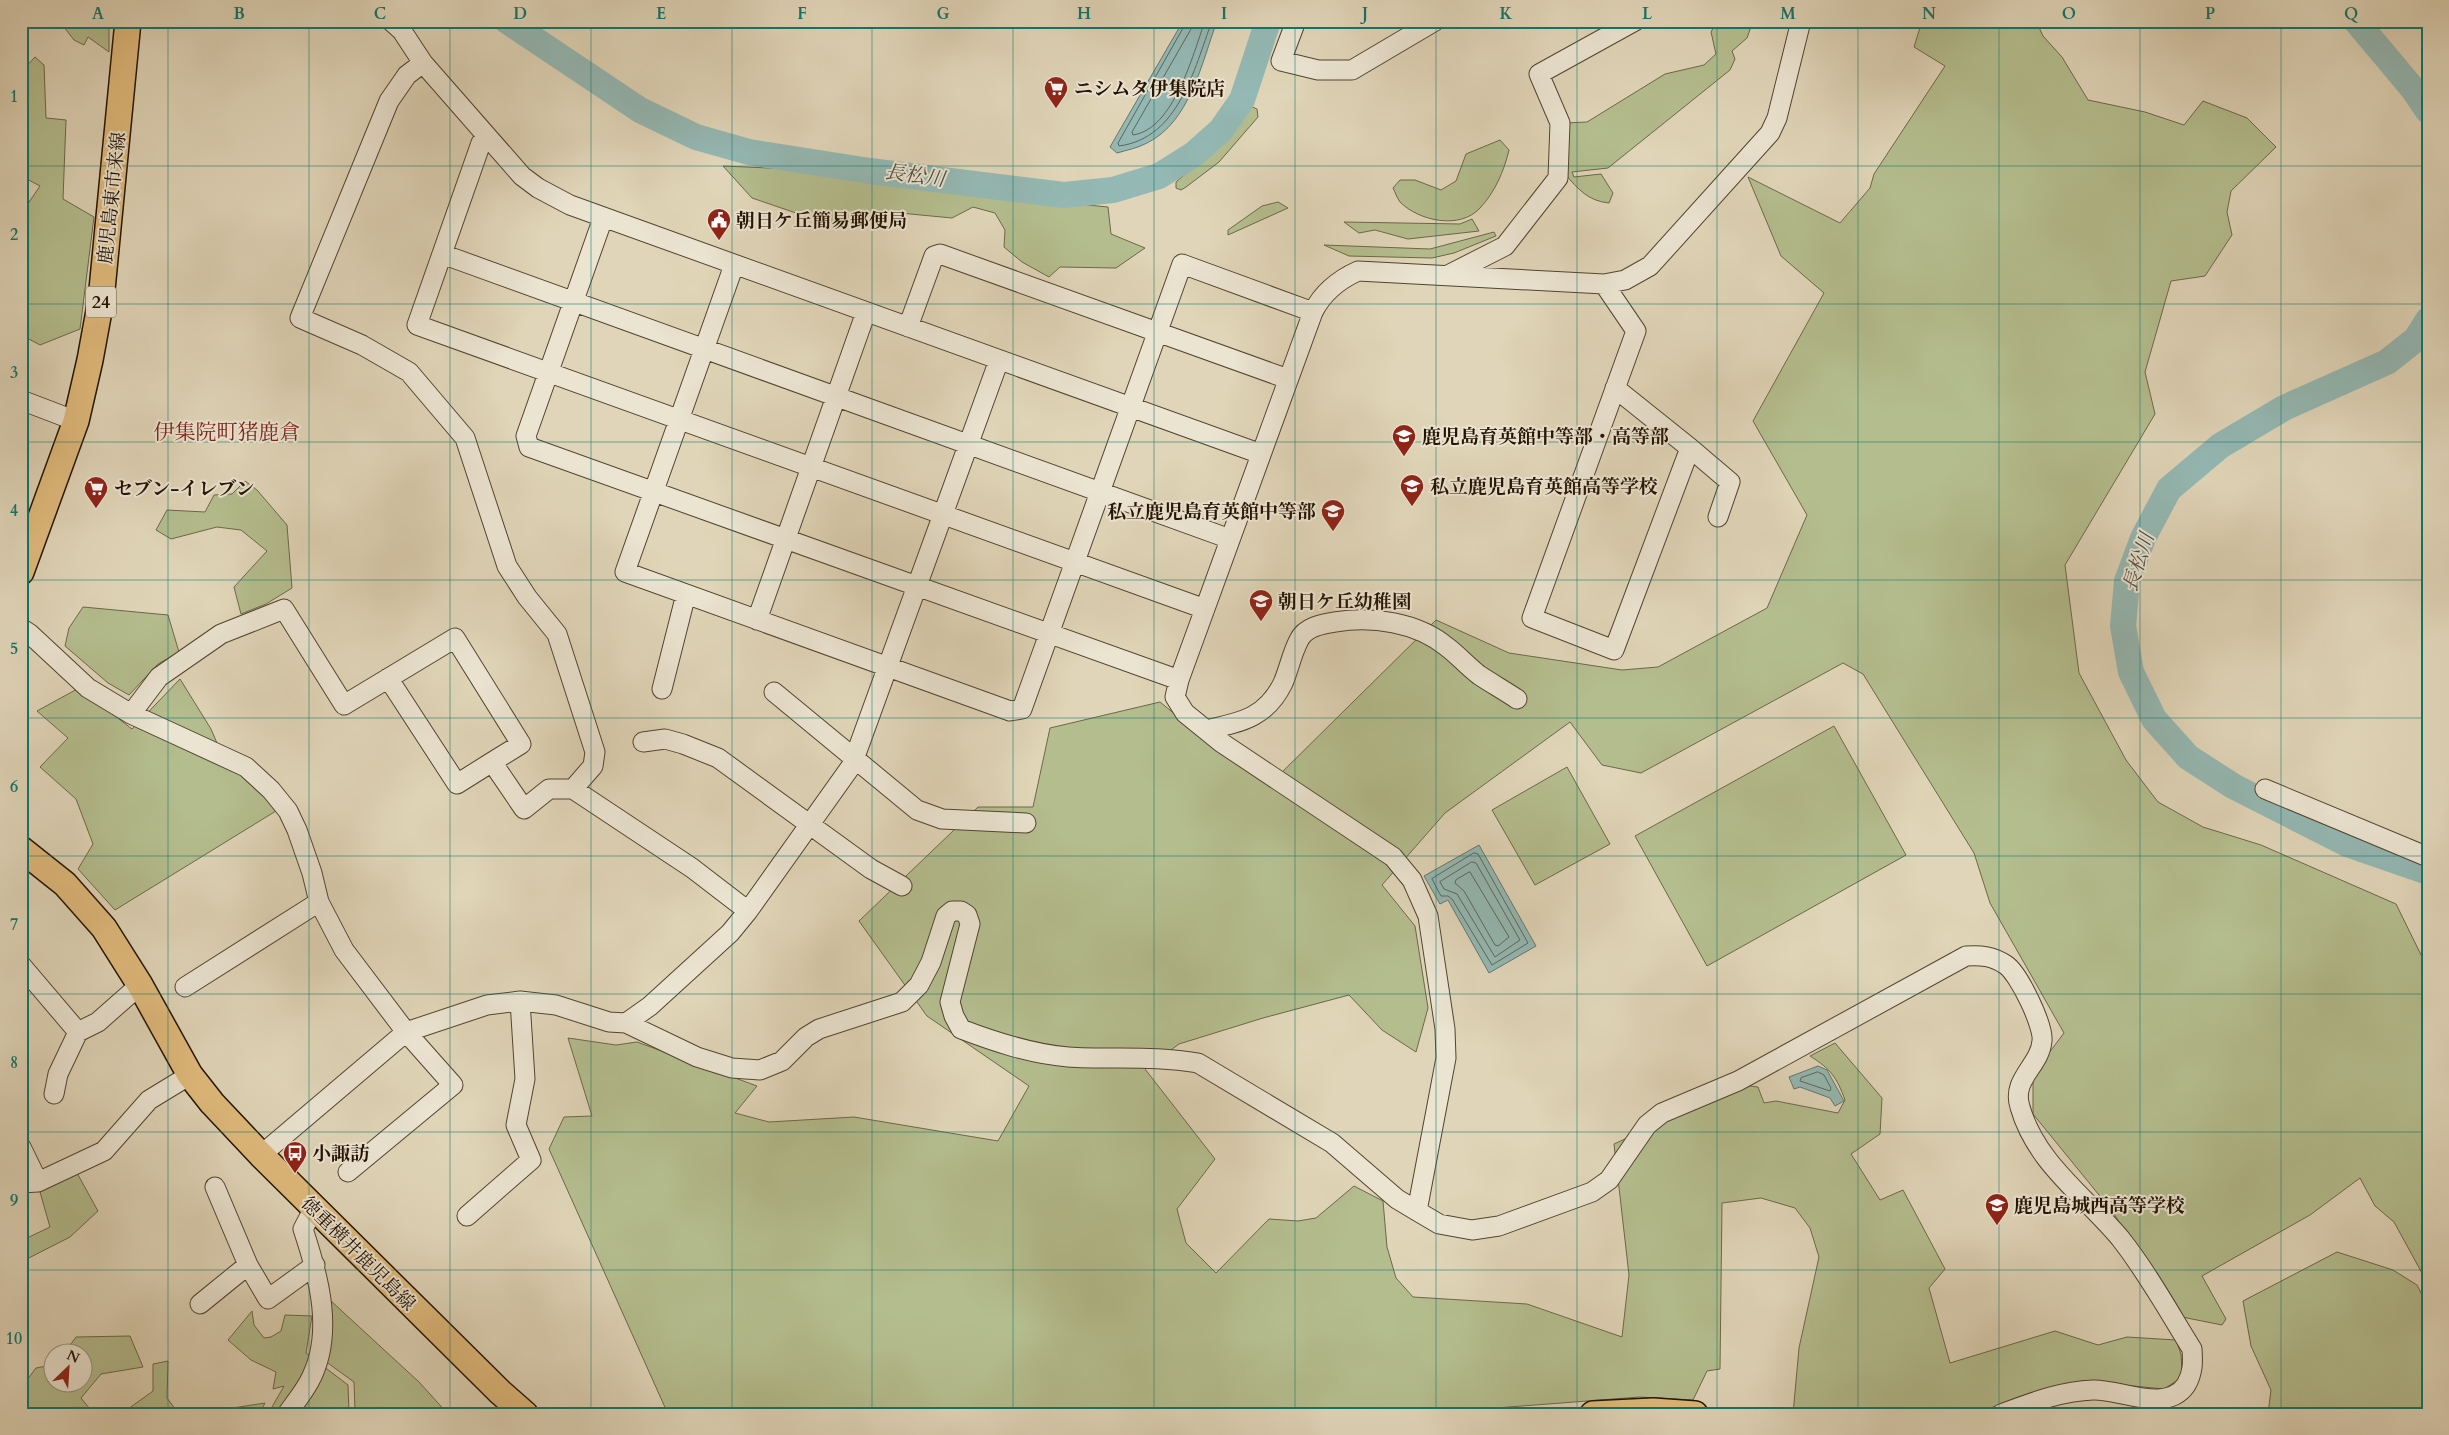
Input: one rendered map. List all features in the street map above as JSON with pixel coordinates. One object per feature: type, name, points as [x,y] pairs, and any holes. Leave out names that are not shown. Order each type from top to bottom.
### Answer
[{"type":"main road","name":"鹿児島東市来線","points":[[21,572],[76,421],[101,300],[128,21]]},
{"type":"main road","name":"徳重横井鹿児島線","points":[[21,849],[65,884],[104,928],[140,984],[190,1075],[212,1103],[314,1208],[500,1392],[525,1414]]},
{"type":"main road","points":[[1594,1414],[1653,1411],[1695,1414]]},
{"type":"street","points":[[1296,21],[1281,61],[1318,70],[1352,70],[1435,21]]},
{"type":"street","points":[[1447,275],[1505,246],[1558,178],[1560,123],[1539,74],[1635,21]]},
{"type":"street","points":[[1417,1211],[1446,1058],[1445,1029],[1430,926],[1421,896],[1412,880],[1393,857],[1206,730],[1185,713],[1175,697],[1179,680],[1288,379],[1314,312],[1328,290],[1342,279],[1358,271],[1604,284],[1625,280],[1650,266],[1770,133],[1777,118],[1801,21]]},
{"type":"street","points":[[402,24],[423,63],[522,176],[538,188],[570,205],[1261,454]]},
{"type":"street","points":[[423,63],[407,75],[389,101],[300,318],[362,345],[409,372],[465,438],[507,566],[527,597],[557,634],[595,752],[593,766],[573,789]]},
{"type":"street","points":[[486,136],[481,143],[417,325],[1205,609]]},
{"type":"street","points":[[603,218],[526,436],[529,446],[1179,680]]},
{"type":"street","points":[[442,254],[573,303],[1230,539]]},
{"type":"street","points":[[908,327],[934,256],[940,254],[1288,379]]},
{"type":"street","points":[[734,265],[625,572],[1010,712],[1022,709],[1182,264],[1314,312]]},
{"type":"street","points":[[1604,284],[1636,331],[1532,618],[1614,650],[1690,448]]},
{"type":"street","points":[[757,620],[866,312]]},
{"type":"street","points":[[626,1023],[650,1006],[730,933],[811,824],[854,759],[999,360]]},
{"type":"street","points":[[1615,388],[1730,482],[1718,517]]},
{"type":"street","points":[[21,400],[76,421]]},
{"type":"street","points":[[662,688],[686,594]]},
{"type":"street","points":[[131,714],[159,677],[207,644],[229,630],[284,609],[344,705],[388,678],[455,638],[521,744],[457,784],[388,678]]},
{"type":"street","points":[[1206,730],[1252,718],[1270,704],[1283,683],[1299,639],[1304,632],[1326,624],[1348,620],[1371,620],[1399,624],[1424,633],[1446,645],[1478,674],[1518,699]]},
{"type":"street","points":[[21,628],[30,634],[82,683],[131,714],[246,767],[271,790],[288,811],[310,866],[319,902],[344,950],[406,1032],[452,1085],[348,1172]]},
{"type":"street","points":[[774,692],[917,810],[942,819],[1026,823]]},
{"type":"street","points":[[643,742],[665,739],[718,758],[871,869],[902,886]]},
{"type":"street","points":[[492,762],[524,809],[549,789],[573,789],[692,868],[748,911]]},
{"type":"street","points":[[2265,789],[2428,856]]},
{"type":"street","points":[[185,988],[319,902]]},
{"type":"street","points":[[261,1155],[406,1032],[487,1005],[520,1001],[556,1005],[609,1022],[626,1023],[697,1057],[732,1068],[760,1070],[782,1061],[806,1037],[820,1029],[902,1002],[919,985],[932,962],[946,916],[952,911],[961,910],[967,916],[970,924],[968,939],[955,978],[950,1002],[954,1016],[961,1029],[1031,1052],[1068,1057],[1172,1058],[1198,1063],[1332,1143],[1397,1199],[1439,1224],[1472,1230],[1499,1226],[1592,1192],[1609,1180],[1647,1125],[1662,1113],[1738,1081],[1966,956],[1980,955],[1994,958],[2008,966],[2041,1024],[2042,1044],[2020,1082],[2018,1093],[2024,1118],[2045,1158],[2060,1177],[2119,1237],[2138,1262],[2192,1349],[2194,1365],[2190,1378],[2181,1392],[2168,1399],[2154,1400],[2111,1391],[2083,1391],[2052,1396],[2001,1414]]},
{"type":"street","points":[[21,964],[78,1032]]},
{"type":"street","points":[[54,1094],[58,1074],[78,1032],[98,1022],[140,984]]},
{"type":"street","points":[[467,1216],[531,1160],[516,1125],[525,1078],[520,1001]]},
{"type":"street","points":[[21,1147],[30,1183],[104,1151],[149,1100],[190,1075]]},
{"type":"street","points":[[215,1187],[248,1265],[268,1299],[315,1265]]},
{"type":"street","points":[[286,1414],[309,1382],[319,1356],[322,1336],[319,1278],[303,1229],[314,1208]]},
{"type":"street","points":[[200,1304],[248,1265]]},
{"type":"green space","points":[[100,21],[109,28],[109,52],[88,37],[84,45],[74,40],[60,22]]},
{"type":"green space","points":[[1717,21],[1753,21],[1747,38],[1732,51],[1735,59],[1730,70],[1608,168],[1572,172],[1574,177],[1601,174],[1613,193],[1609,203],[1589,197],[1574,185],[1565,174],[1565,123],[1587,122],[1665,74],[1704,65],[1716,54],[1711,32]]},
{"type":"green space","points":[[1922,21],[2036,21],[2043,36],[2062,57],[2088,100],[2145,112],[2184,125],[2203,101],[2247,118],[2276,147],[2231,191],[2227,212],[2232,235],[2205,276],[2171,281],[2145,372],[2155,414],[2065,565],[2079,673],[2126,760],[2158,802],[2203,827],[2261,845],[2396,904],[2428,969],[2428,1284],[2394,1222],[2375,1206],[2360,1178],[2310,1215],[2202,1276],[2226,1319],[2222,1325],[2182,1317],[2112,1211],[2033,1114],[2033,1074],[2064,1033],[1990,903],[1974,853],[1863,674],[1843,663],[1641,773],[1602,765],[1570,722],[1445,813],[1382,885],[1415,926],[1428,1008],[1416,1052],[1382,1030],[1349,995],[1263,1018],[1179,1044],[1145,1069],[1215,1159],[1177,1209],[1186,1243],[1216,1273],[1269,1219],[1298,1221],[1316,1218],[1354,1186],[1383,1201],[1387,1247],[1396,1278],[1413,1297],[1527,1304],[1622,1337],[1629,1275],[1614,1144],[1742,1085],[1758,1087],[1764,1103],[1776,1101],[1838,1113],[1845,1100],[1839,1086],[1828,1070],[1810,1056],[1835,1043],[1882,1098],[1880,1134],[1851,1154],[1880,1200],[1903,1190],[1945,1269],[1929,1288],[1950,1363],[2055,1331],[2098,1345],[2127,1337],[2176,1340],[2181,1354],[2182,1372],[2178,1380],[2164,1389],[2083,1381],[2054,1386],[1973,1414],[1793,1414],[1799,1348],[1819,1257],[1810,1228],[1795,1208],[1761,1198],[1722,1203],[1720,1369],[1707,1371],[1693,1400],[1639,1397],[1418,1414],[668,1414],[549,1149],[564,1117],[592,1116],[568,1038],[616,1045],[637,1042],[757,1086],[735,1113],[769,1122],[854,1117],[998,1141],[1029,1086],[927,1016],[859,921],[978,807],[1033,807],[1050,728],[1160,702],[1218,749],[1270,784],[1436,620],[1509,653],[1622,670],[1658,667],[1767,608],[1807,515],[1753,421],[1824,293],[1781,256],[1748,177],[1840,223],[1870,188],[1874,174],[1945,66],[1914,47]]},
{"type":"green space","points":[[35,57],[44,65],[46,118],[66,120],[63,199],[94,217],[80,329],[40,345],[27,338],[21,341],[21,214],[40,186],[21,176],[23,143],[21,142],[21,72]]},
{"type":"green space","points":[[1246,104],[1257,109],[1258,117],[1219,162],[1186,187],[1181,190],[1176,188],[1176,182],[1206,156],[1224,137]]},
{"type":"green space","points":[[1500,140],[1509,150],[1502,173],[1490,195],[1472,215],[1451,221],[1428,218],[1408,209],[1400,202],[1393,188],[1400,180],[1415,180],[1441,190],[1456,181],[1466,154]]},
{"type":"green space","points":[[723,166],[791,169],[886,180],[995,196],[1108,207],[1111,234],[1145,248],[1116,268],[1060,267],[1049,277],[1022,262],[1004,247],[1005,230],[995,213],[973,207],[952,218],[879,211],[834,226],[752,198]]},
{"type":"green space","points":[[1278,202],[1288,208],[1228,235],[1228,230],[1262,206]]},
{"type":"green space","points":[[1472,219],[1479,231],[1408,239],[1375,230],[1359,233],[1344,222],[1460,224]]},
{"type":"green space","points":[[1494,232],[1496,236],[1454,253],[1432,258],[1349,256],[1324,245],[1430,249]]},
{"type":"green space","points":[[245,481],[257,490],[287,525],[292,588],[266,604],[241,614],[234,587],[267,551],[241,530],[217,527],[171,539],[156,530],[167,510],[205,512],[214,495],[232,494]]},
{"type":"green space","points":[[83,607],[168,615],[179,652],[158,664],[129,695],[108,683],[65,646],[69,628]]},
{"type":"green space","points":[[180,679],[211,729],[217,743],[266,792],[276,811],[115,910],[78,869],[93,844],[76,799],[40,767],[68,738],[37,711],[79,688],[132,729]]},
{"type":"green space","points":[[1834,726],[1906,855],[1707,966],[1635,836]]},
{"type":"green space","points":[[1567,767],[1610,844],[1535,885],[1492,810]]},
{"type":"green space","points":[[77,1173],[98,1211],[70,1237],[21,1262],[21,1234],[25,1239],[50,1227],[40,1192]]},
{"type":"green space","points":[[2337,1252],[2393,1270],[2417,1285],[2428,1307],[2428,1414],[2268,1414],[2271,1390],[2251,1346],[2243,1301]]},
{"type":"green space","points":[[331,1301],[419,1382],[448,1414],[359,1414],[355,1411],[354,1382],[325,1361]]},
{"type":"green space","points":[[252,1311],[254,1325],[264,1338],[271,1337],[281,1331],[285,1315],[312,1316],[306,1353],[348,1385],[349,1414],[268,1414],[284,1386],[273,1389],[276,1372],[251,1360],[228,1340]]},
{"type":"green space","points":[[130,1336],[143,1367],[101,1374],[92,1385],[92,1342],[72,1342],[76,1337]]},
{"type":"green space","points":[[168,1361],[167,1398],[179,1414],[121,1414],[153,1391],[153,1364]]},
{"type":"green space","points":[[42,1367],[42,1392],[86,1392],[81,1398],[94,1414],[36,1414],[21,1403],[21,1388],[36,1368]]},
{"type":"green space","points":[[265,1403],[259,1414],[194,1414]]},
{"type":"water","points":[[1183,21],[1217,21],[1200,72],[1184,106],[1174,121],[1162,133],[1144,145],[1117,153],[1110,147]]},
{"type":"water","points":[[1479,845],[1536,946],[1489,973],[1448,900],[1440,904],[1424,876]]},
{"type":"water","points":[[1818,1066],[1827,1070],[1844,1101],[1835,1106],[1830,1098],[1800,1087],[1794,1089],[1789,1077]]},
{"type":"waterway","name":"長松川","points":[[507,21],[640,110],[696,137],[749,152],[870,171],[1064,195],[1113,190],[1159,176],[1194,154],[1221,130],[1242,100],[1268,21]]},
{"type":"waterway","name":"長松川","points":[[2356,21],[2413,89],[2428,111]]},
{"type":"waterway","points":[[2413,89],[2428,81]]},
{"type":"waterway","name":"長松川","points":[[2428,320],[2416,339],[2387,362],[2284,408],[2220,446],[2169,489],[2143,538],[2127,581],[2123,626],[2131,672],[2154,719],[2188,757],[2233,786],[2347,844],[2428,872]]},
{"type":"place","name":"ニシムタ伊集院店","points":[[1056,109]]},
{"type":"place","name":"朝日ケ丘簡易郵便局","points":[[719,241]]},
{"type":"place","name":"鹿児島育英館中等部・高等部","points":[[1404,457]]},
{"type":"place","name":"私立鹿児島育英館高等学校","points":[[1412,507]]},
{"type":"place","name":"セブン-イレブン","points":[[96,509]]},
{"type":"place","name":"私立鹿児島育英館中等部","points":[[1333,532]]},
{"type":"place","name":"朝日ケ丘幼稚園","points":[[1261,622]]},
{"type":"place","name":"小諏訪","points":[[295,1174]]},
{"type":"place","name":"鹿児島城西高等学校","points":[[1997,1226]]},
{"type":"district","name":"伊集院町猪鹿倉","points":[[227,432]]}]
